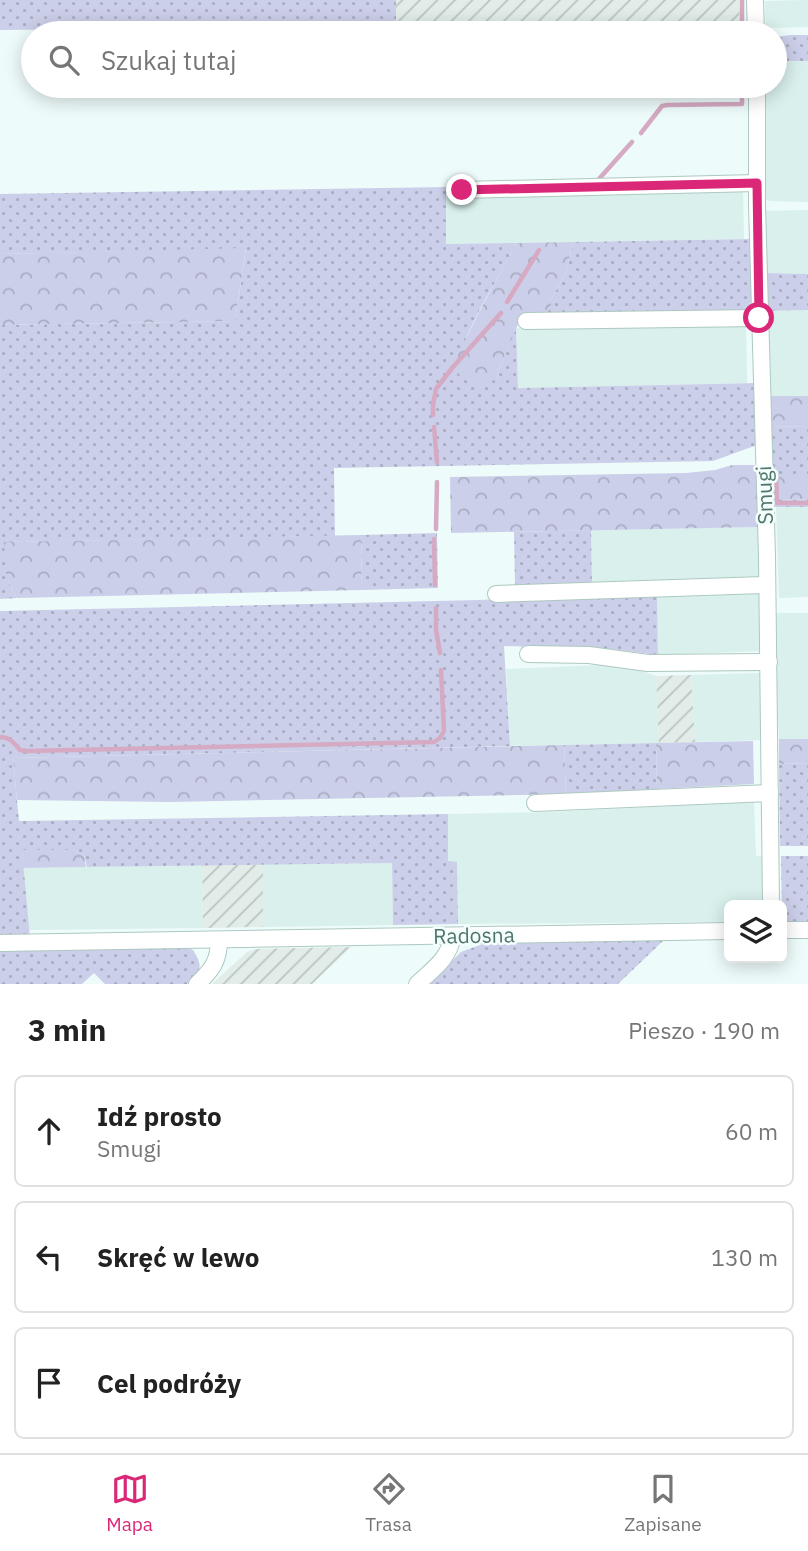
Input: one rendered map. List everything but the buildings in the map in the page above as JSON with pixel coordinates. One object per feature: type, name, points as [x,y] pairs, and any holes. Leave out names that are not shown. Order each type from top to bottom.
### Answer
[{"type":"street","points":[[755,0],[756,21]]},
{"type":"street","name":"Smugi","points":[[757,98],[759,318],[769,662],[771,900]]},
{"type":"street","points":[[462,190],[757,183]]},
{"type":"street","points":[[526,321],[759,318]]},
{"type":"street","points":[[496,594],[767,585]]},
{"type":"street","points":[[528,654],[589,655],[648,663],[769,662]]},
{"type":"street","points":[[535,803],[770,793]]},
{"type":"street","points":[[787,930],[808,930]]},
{"type":"street","name":"Radosna","points":[[0,943],[724,931]]},
{"type":"street","points":[[417,984],[444,959],[453,936]]},
{"type":"street","points":[[197,984],[217,961],[219,940]]},
{"type":"shaded area","points":[[396,0],[739,0],[740,21],[396,21]]},
{"type":"shaded area","points":[[808,0],[808,27],[787,28],[787,21],[766,21],[765,1]]},
{"type":"shaded area","points":[[787,61],[808,61],[808,202],[765,199],[766,98],[787,98]]},
{"type":"shaded area","points":[[743,191],[744,239],[446,244],[446,197]]},
{"type":"shaded area","points":[[808,210],[808,274],[767,273],[766,211]]},
{"type":"shaded area","points":[[808,310],[808,396],[769,396],[768,311]]},
{"type":"shaded area","points":[[746,325],[747,383],[518,388],[516,328]]},
{"type":"shaded area","points":[[776,507],[808,507],[808,597],[779,598]]},
{"type":"shaded area","points":[[759,527],[761,579],[592,584],[591,530]]},
{"type":"shaded area","points":[[761,593],[763,651],[658,655],[657,596]]},
{"type":"shaded area","points":[[773,613],[808,613],[808,739],[779,739]]},
{"type":"shaded area","points":[[623,664],[656,676],[659,743],[510,746],[506,669]]},
{"type":"shaded area","points":[[760,673],[761,740],[695,742],[691,675]]},
{"type":"shaded area","points":[[691,675],[695,742],[659,743],[656,676]]},
{"type":"shaded area","points":[[754,802],[756,856],[762,856],[762,900],[724,900],[724,922],[458,924],[457,863],[448,862],[448,814]]},
{"type":"shaded area","points":[[392,863],[393,925],[263,927],[263,864]]},
{"type":"shaded area","points":[[263,864],[263,927],[203,928],[202,865]]},
{"type":"shaded area","points":[[202,865],[203,928],[29,930],[23,868]]},
{"type":"shaded area","points":[[351,947],[312,984],[212,984],[247,952],[256,949]]},
{"type":"green space","points":[[0,0],[396,0],[396,21],[21,21],[21,30],[0,30]]},
{"type":"green space","points":[[808,35],[808,61],[787,61],[787,36]]},
{"type":"green space","points":[[446,187],[446,244],[516,243],[465,341],[498,379],[499,369],[516,328],[518,388],[756,383],[757,445],[713,461],[334,468],[335,536],[5,542],[9,583],[17,598],[0,599],[0,325],[235,321],[246,249],[0,254],[0,194]]},
{"type":"green space","points":[[749,239],[752,299],[742,312],[543,315],[566,272],[573,242]]},
{"type":"green space","points":[[573,242],[566,272],[551,305],[543,315],[521,317],[499,369],[498,378],[479,384],[461,378],[456,365],[458,353],[516,243]]},
{"type":"green space","points":[[246,248],[235,321],[0,325],[0,254]]},
{"type":"green space","points":[[767,273],[808,274],[808,310],[768,311]]},
{"type":"green space","points":[[769,396],[808,396],[808,426],[770,427]]},
{"type":"green space","points":[[808,426],[808,474],[779,475],[779,497],[781,500],[808,499],[808,507],[772,506],[770,427]]},
{"type":"green space","points":[[732,465],[756,465],[759,527],[451,533],[450,477],[686,473]]},
{"type":"green space","points":[[779,474],[808,474],[808,499],[780,500]]},
{"type":"green space","points":[[591,530],[592,584],[515,586],[514,532]]},
{"type":"green space","points":[[437,533],[438,588],[362,590],[361,535]]},
{"type":"green space","points":[[361,535],[362,590],[17,598],[6,574],[4,542]]},
{"type":"green space","points":[[657,596],[658,655],[611,649],[504,646],[510,746],[13,758],[19,821],[448,814],[448,861],[457,862],[458,924],[393,925],[392,863],[87,867],[84,855],[74,850],[22,850],[30,938],[0,938],[0,611]]},
{"type":"green space","points":[[779,739],[808,739],[808,763],[779,764]]},
{"type":"green space","points":[[753,741],[754,784],[657,789],[656,743]]},
{"type":"green space","points":[[656,743],[657,789],[566,794],[564,745]]},
{"type":"green space","points":[[564,745],[566,794],[170,802],[17,800],[13,758]]},
{"type":"green space","points":[[808,763],[808,846],[780,846],[779,764]]},
{"type":"green space","points":[[22,850],[74,850],[84,855],[86,867],[23,868]]},
{"type":"green space","points":[[781,856],[808,856],[808,922],[787,922],[787,900],[782,900]]},
{"type":"green space","points":[[667,937],[618,984],[428,984],[461,952],[488,942]]},
{"type":"green space","points":[[184,947],[193,950],[200,965],[198,972],[187,984],[105,984],[94,973],[82,984],[0,984],[0,951]]},
{"type":"waterway","points":[[742,0],[742,21]]},
{"type":"waterway","points":[[641,133],[662,106],[742,104],[742,98]]},
{"type":"waterway","points":[[598,180],[632,142]]},
{"type":"waterway","points":[[507,302],[539,250]]},
{"type":"waterway","points":[[433,415],[436,389],[501,313]]},
{"type":"waterway","points":[[434,427],[437,462]]},
{"type":"waterway","points":[[776,475],[777,503],[808,503]]},
{"type":"waterway","points":[[436,529],[437,482]]},
{"type":"waterway","points":[[434,539],[435,585]]},
{"type":"waterway","points":[[436,608],[440,653]]},
{"type":"waterway","points":[[0,737],[9,739],[20,750],[27,751],[434,742],[444,731],[441,670]]},
{"type":"route","points":[[462,190],[757,183],[759,318]]}]
